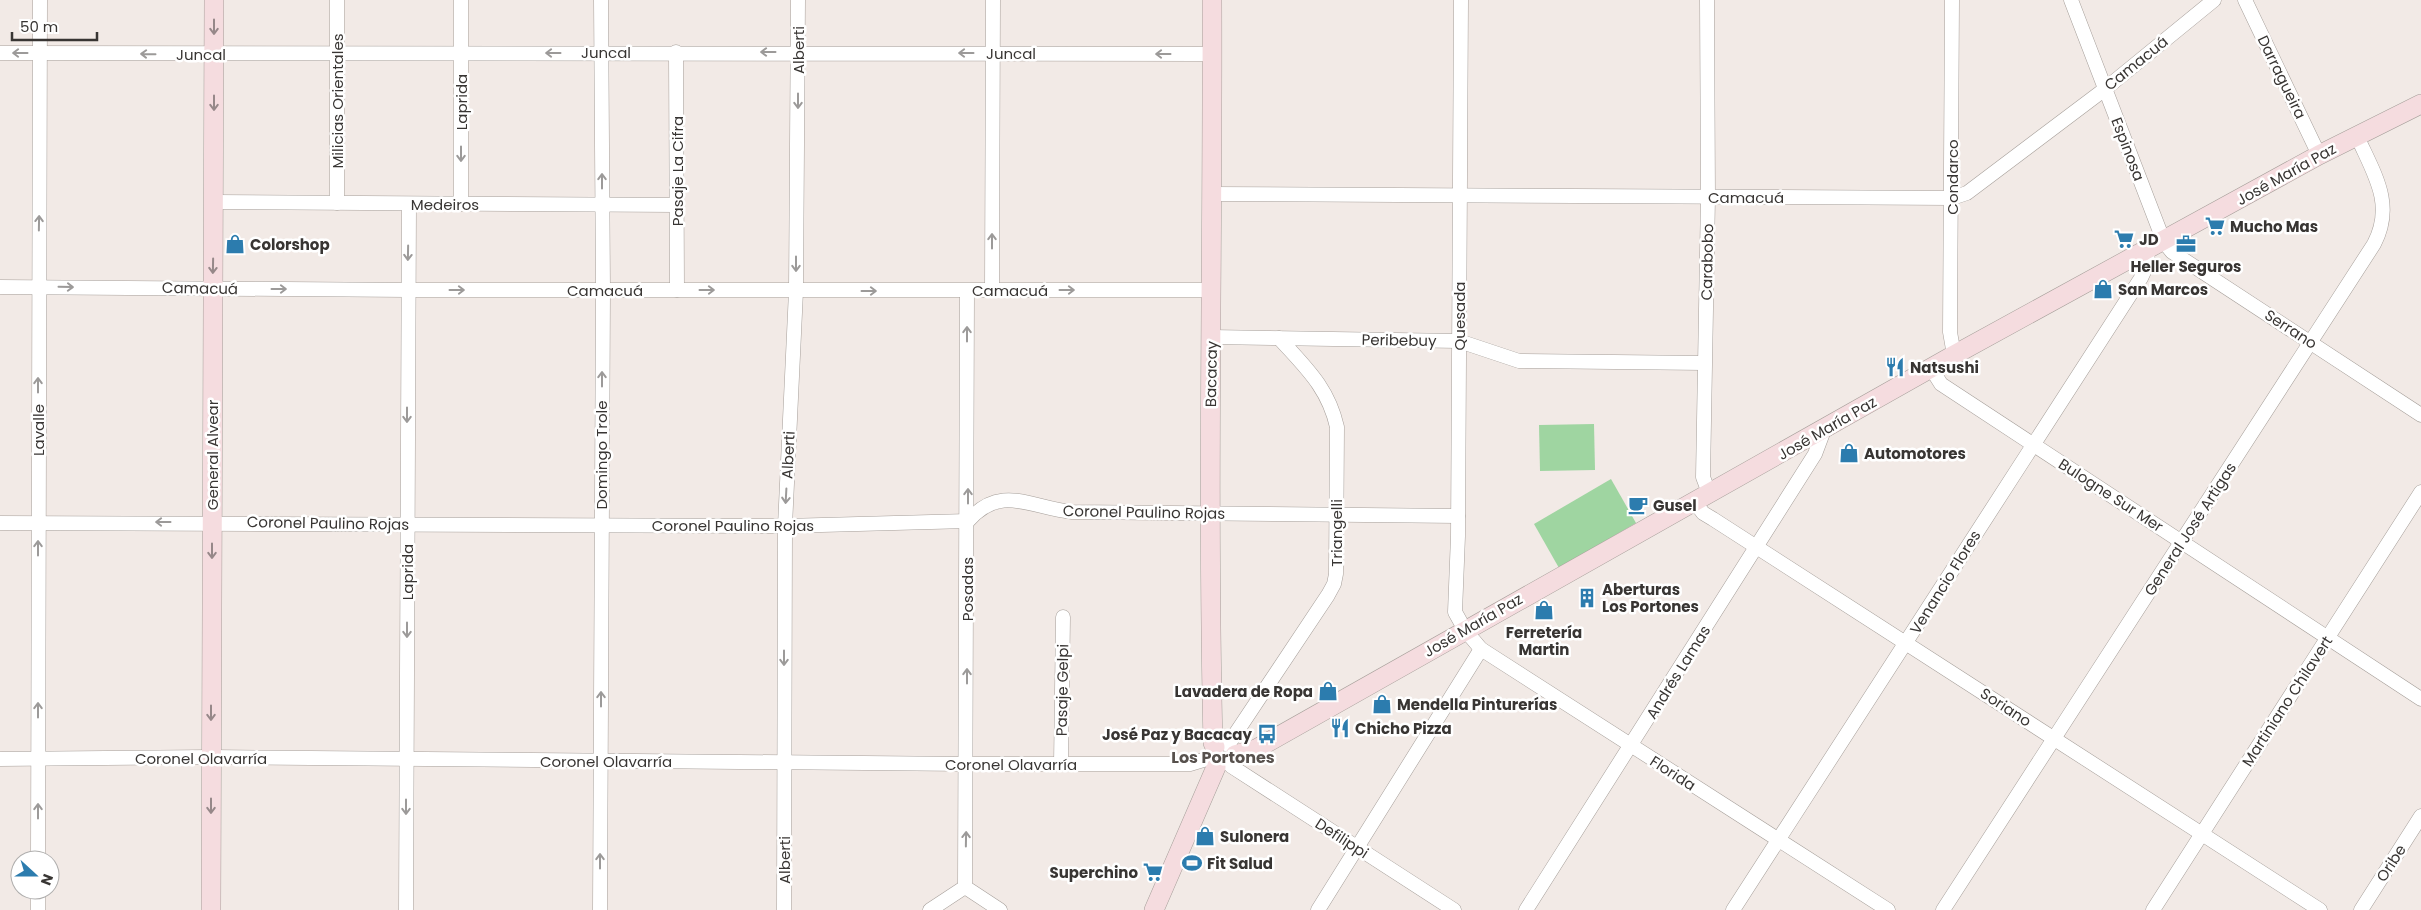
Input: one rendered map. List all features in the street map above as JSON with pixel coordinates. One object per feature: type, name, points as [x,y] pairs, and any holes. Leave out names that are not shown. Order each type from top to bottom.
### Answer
[{"type":"street","name":"Lavalle","points":[[38,850],[40,0]]},
{"type":"street","name":"General Alvear","points":[[211,910],[214,0]]},
{"type":"street","name":"Milicias Orientales","points":[[337,0],[337,203]]},
{"type":"street","name":"Laprida","points":[[461,0],[461,204]]},
{"type":"street","name":"Domingo Trole","points":[[600,910],[603,290],[601,0]]},
{"type":"street","name":"Alberti","points":[[784,910],[785,526],[796,291],[798,0]]},
{"type":"street","points":[[992,290],[993,0]]},
{"type":"street","name":"Bacacay","points":[[1212,0],[1210,194],[1212,702],[1213,743],[1223,756]]},
{"type":"street","name":"Quesada","points":[[1461,0],[1458,516],[1455,612],[1465,630]]},
{"type":"street","name":"Carabobo","points":[[1702,497],[1708,197],[1707,0]]},
{"type":"street","name":"Condarco","points":[[1952,0],[1950,332],[1954,355]]},
{"type":"street","name":"Espinosa","points":[[2071,0],[2105,89],[2156,246]]},
{"type":"street","name":"Camacuá","points":[[1210,194],[1952,198],[1967,193],[2105,89],[2214,0]]},
{"type":"street","name":"Darragueira","points":[[2245,0],[2319,155]]},
{"type":"street","name":"Pasaje La Cifra","points":[[676,52],[677,290]]},
{"type":"street","name":"Juncal","points":[[0,53],[461,54],[798,52],[1212,54]]},
{"type":"street","name":"José María Paz","points":[[1223,756],[1256,749],[1824,430],[1930,368],[2156,246],[2319,155],[2421,104]]},
{"type":"street","name":"General José Artigas","points":[[1943,910],[2381,231],[2384,205],[2381,191],[2357,136]]},
{"type":"street","name":"Medeiros","points":[[214,202],[677,205]]},
{"type":"street","name":"Laprida","points":[[406,910],[409,204]]},
{"type":"street","name":"Serrano","points":[[2156,246],[2172,252],[2421,415]]},
{"type":"street","name":"Venancio Flores","points":[[1733,910],[2032,444],[2141,278],[2156,246]]},
{"type":"street","name":"Camacuá","points":[[0,287],[796,291],[1210,290]]},
{"type":"street","name":"Posadas","points":[[965,887],[968,521],[967,291]]},
{"type":"street","name":"Peribebuy","points":[[1211,336],[1459,341],[1518,361],[1704,363]]},
{"type":"street","name":"Triangelli","points":[[1223,756],[1334,584],[1337,427],[1333,411],[1319,383],[1278,338]]},
{"type":"street","name":"Bulogne Sur Mer","points":[[1930,368],[1942,384],[2421,699]]},
{"type":"street","name":"Andrés Lamas","points":[[1526,910],[1758,547],[1815,454],[1824,430]]},
{"type":"street","name":"Martiniano Chilavert","points":[[2153,910],[2421,492]]},
{"type":"street","name":"Soriano","points":[[1702,497],[1703,513],[2320,910]]},
{"type":"street","name":"Coronel Paulino Rojas","points":[[0,523],[212,522],[785,526],[968,521],[982,506],[1005,500],[1020,501],[1072,512],[1458,516]]},
{"type":"street","name":"Pasaje Gelpi","points":[[1061,764],[1063,617]]},
{"type":"street","name":"Florida","points":[[1465,630],[1481,649],[1888,910]]},
{"type":"street","points":[[1318,910],[1481,649]]},
{"type":"street","points":[[1154,910],[1223,756]]},
{"type":"street","name":"Coronel Olavarría","points":[[0,759],[211,757],[966,764],[1190,764],[1223,756]]},
{"type":"street","name":"Defilippi","points":[[1223,756],[1358,848],[1454,910]]},
{"type":"street","name":"Oribe","points":[[2361,910],[2421,816]]},
{"type":"street","points":[[930,910],[965,887],[1000,910]]},
{"type":"green space","points":[[1594,424],[1595,470],[1540,471],[1539,425]]},
{"type":"green space","points":[[1611,479],[1636,523],[1559,568],[1534,524]]},
{"type":"place","name":"Mucho Mas","points":[[2215,226]]},
{"type":"place","name":"JD","points":[[2124,239]]},
{"type":"place","name":"Colorshop","points":[[235,244]]},
{"type":"place","name":"Heller Seguros","points":[[2186,244]]},
{"type":"place","name":"San Marcos","points":[[2103,289]]},
{"type":"place","name":"Natsushi","points":[[1895,367]]},
{"type":"place","name":"Automotores","points":[[1849,453]]},
{"type":"place","name":"Gusel","points":[[1638,505]]},
{"type":"place","name":"Aberturas Los Portones","points":[[1587,598]]},
{"type":"place","name":"Ferretería Martin","points":[[1544,610]]},
{"type":"place","name":"Lavadera de Ropa","points":[[1328,691]]},
{"type":"place","name":"Mendella Pinturerías","points":[[1382,704]]},
{"type":"place","name":"Chicho Pizza","points":[[1340,728]]},
{"type":"place","name":"José Paz y Bacacay","points":[[1267,734]]},
{"type":"place","name":"Sulonera","points":[[1205,836]]},
{"type":"place","name":"Fit Salud","points":[[1192,863]]},
{"type":"place","name":"Superchino","points":[[1153,872]]},
{"type":"district","name":"Los Portones","points":[[1223,757]]}]
